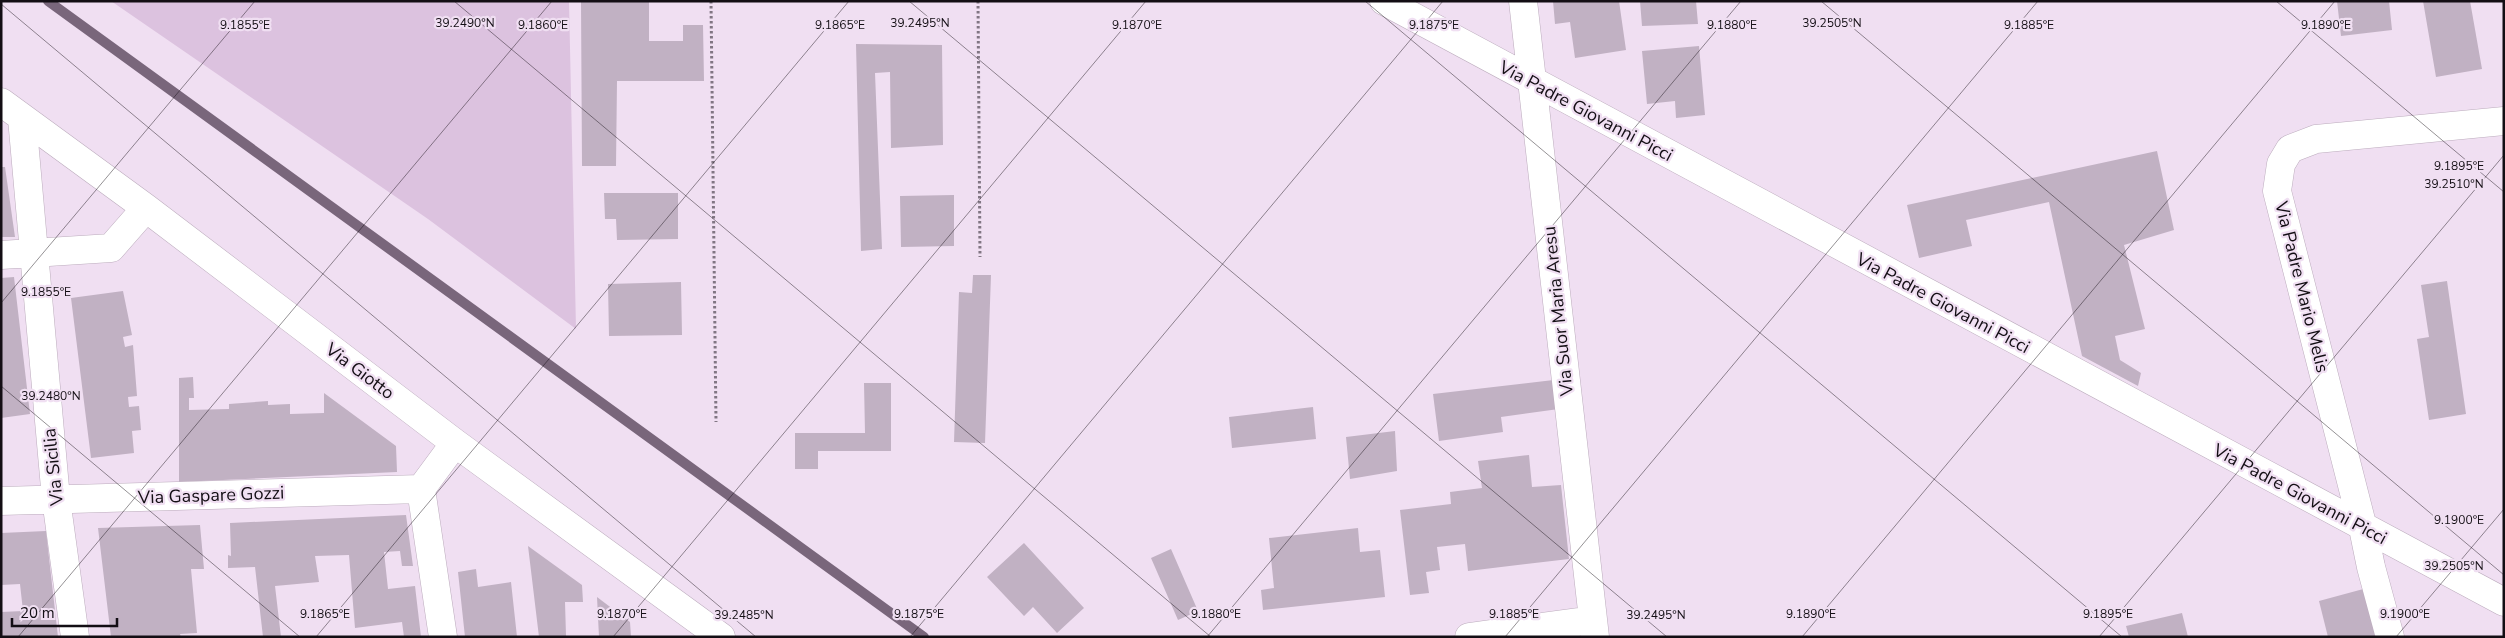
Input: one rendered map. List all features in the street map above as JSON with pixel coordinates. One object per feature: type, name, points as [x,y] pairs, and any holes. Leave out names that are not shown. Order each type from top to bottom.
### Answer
[{"type":"street","name":"Via Padre Giovanni Picci","points":[[1384,1],[2504,602]]},
{"type":"street","name":"Via Suor Maria Aresu","points":[[1469,637],[1594,628],[1523,1]]},
{"type":"street","name":"Via Giotto","points":[[12,110],[146,208],[455,443],[721,637]]},
{"type":"street","name":"Via Sicilia","points":[[12,110],[33,255],[56,499],[75,637]]},
{"type":"street","name":"Via Padre Mario Melis","points":[[2390,637],[2277,191],[2281,164],[2290,149],[2316,140],[2504,121]]},
{"type":"street","points":[[1,255],[33,255],[111,248],[146,208]]},
{"type":"street","points":[[443,637],[422,489],[455,443]]},
{"type":"street","name":"Via Gaspare Gozzi","points":[[1,501],[422,489]]},
{"type":"path","points":[[711,1],[716,422]]},
{"type":"path","points":[[978,1],[980,257]]},
{"type":"shaded area","points":[[111,1],[569,1],[576,329],[428,219]]},
{"type":"building","points":[[581,1],[649,1],[649,41],[683,41],[683,25],[703,25],[704,81],[617,81],[616,166],[582,166]]},
{"type":"building","points":[[1553,1],[1619,1],[1626,50],[1575,58],[1570,22],[1555,24]]},
{"type":"building","points":[[1640,1],[1696,1],[1698,24],[1642,26]]},
{"type":"building","points":[[2337,1],[2389,1],[2392,30],[2341,36]]},
{"type":"building","points":[[2423,1],[2470,1],[2482,69],[2436,77]]},
{"type":"building","points":[[856,44],[942,45],[943,145],[891,148],[890,72],[875,73],[882,249],[861,251]]},
{"type":"building","points":[[1699,46],[1705,115],[1676,118],[1675,101],[1647,104],[1642,51]]},
{"type":"building","points":[[2157,151],[2174,230],[2124,245],[2145,329],[2115,336],[2120,360],[2141,373],[2138,386],[2082,356],[2049,202],[1966,220],[1972,246],[1919,258],[1907,205]]},
{"type":"building","points":[[1,167],[5,167],[15,237],[1,237]]},
{"type":"building","points":[[604,193],[678,193],[678,239],[617,240],[616,219],[605,219]]},
{"type":"building","points":[[954,195],[954,246],[901,247],[900,196]]},
{"type":"building","points":[[973,275],[991,275],[985,443],[954,442],[959,292],[972,293]]},
{"type":"building","points":[[14,277],[30,414],[1,418],[1,278]]},
{"type":"building","points":[[2447,281],[2466,414],[2429,420],[2417,339],[2429,337],[2421,285]]},
{"type":"building","points":[[681,282],[682,335],[609,336],[608,284]]},
{"type":"building","points":[[123,291],[132,335],[123,337],[125,347],[133,345],[137,396],[128,397],[129,407],[139,406],[141,430],[132,431],[134,453],[91,458],[71,298]]},
{"type":"building","points":[[193,377],[194,398],[189,398],[189,410],[229,409],[229,404],[268,401],[268,405],[290,404],[290,414],[324,413],[324,393],[396,446],[397,472],[179,482],[179,378]]},
{"type":"building","points":[[1562,379],[1566,408],[1501,417],[1503,432],[1439,441],[1433,394]]},
{"type":"building","points":[[864,383],[891,383],[891,451],[818,451],[818,469],[795,469],[795,433],[865,433]]},
{"type":"building","points":[[1313,407],[1316,439],[1232,448],[1229,417]]},
{"type":"building","points":[[1395,431],[1397,471],[1350,479],[1346,437]]},
{"type":"building","points":[[1529,455],[1532,487],[1561,485],[1569,559],[1468,571],[1465,544],[1437,547],[1440,570],[1426,572],[1429,593],[1410,595],[1400,510],[1451,504],[1450,492],[1482,488],[1478,461]]},
{"type":"building","points":[[406,515],[413,566],[402,566],[400,551],[384,552],[388,589],[415,586],[421,637],[404,637],[402,622],[355,628],[349,555],[315,556],[319,582],[275,586],[281,637],[263,637],[255,567],[228,568],[228,555],[231,556],[230,523]]},
{"type":"building","points":[[200,525],[204,569],[191,569],[197,633],[180,634],[181,637],[111,637],[98,528]]},
{"type":"building","points":[[1358,528],[1360,552],[1380,550],[1385,597],[1263,610],[1261,590],[1274,588],[1269,538]]},
{"type":"building","points":[[46,531],[58,637],[1,637],[1,612],[23,611],[20,584],[1,585],[1,533]]},
{"type":"building","points":[[1024,543],[1084,608],[1057,633],[1033,607],[1024,616],[987,577]]},
{"type":"building","points":[[528,546],[582,585],[583,602],[565,602],[566,636],[539,637]]},
{"type":"building","points":[[1171,549],[1198,611],[1178,620],[1151,558]]},
{"type":"building","points":[[476,569],[478,587],[511,582],[517,637],[465,637],[458,572]]},
{"type":"building","points":[[2367,588],[2379,637],[2328,637],[2319,601]]},
{"type":"building","points":[[597,597],[630,622],[631,637],[599,637]]},
{"type":"building","points":[[2182,613],[2188,637],[2129,637],[2126,626]]},
{"type":"waterway","points":[[48,1],[924,637]]}]
